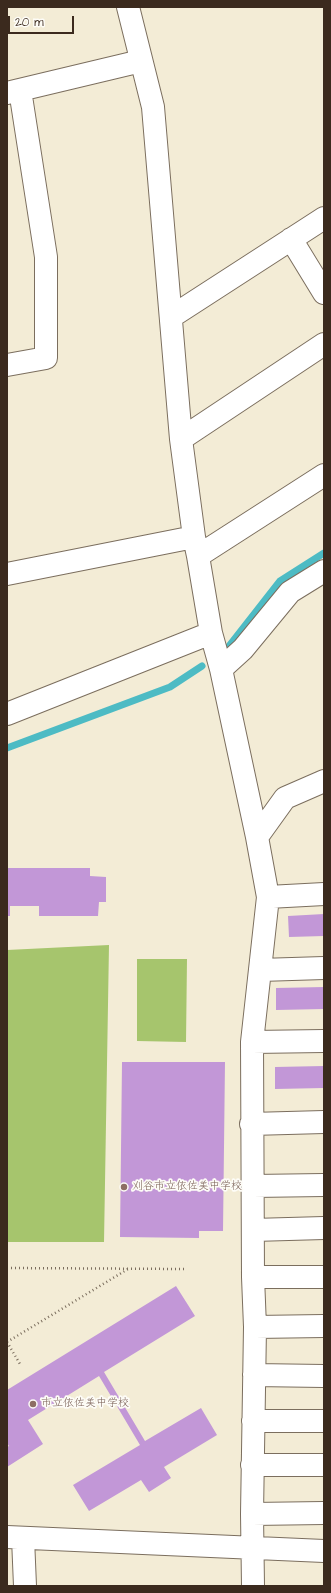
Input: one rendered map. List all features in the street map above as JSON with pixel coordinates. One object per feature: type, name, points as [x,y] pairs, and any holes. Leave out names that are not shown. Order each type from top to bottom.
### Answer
[{"type":"street","points":[[128,7],[153,107],[181,439],[196,546],[211,633],[221,669],[257,837],[268,897],[252,1042],[251,1124],[255,1327],[252,1465],[253,1586]]},
{"type":"street","points":[[7,365],[46,358],[46,257],[13,92],[141,61]]},
{"type":"street","points":[[171,317],[324,218]]},
{"type":"street","points":[[291,239],[324,293]]},
{"type":"street","points":[[181,439],[324,344]]},
{"type":"street","points":[[7,574],[196,546],[324,475]]},
{"type":"street","points":[[221,669],[243,649],[290,592],[324,571]]},
{"type":"street","points":[[7,714],[211,633]]},
{"type":"street","points":[[257,837],[284,798],[324,781]]},
{"type":"street","points":[[268,897],[324,894]]},
{"type":"street","points":[[260,970],[324,968]]},
{"type":"street","points":[[252,1042],[324,1041]]},
{"type":"street","points":[[251,1124],[324,1122]]},
{"type":"street","points":[[253,1186],[324,1185]]},
{"type":"street","points":[[253,1230],[324,1228]]},
{"type":"street","points":[[253,1276],[324,1277]]},
{"type":"street","points":[[255,1327],[324,1326]]},
{"type":"street","points":[[254,1375],[324,1376]]},
{"type":"street","points":[[253,1421],[324,1421]]},
{"type":"street","points":[[252,1465],[324,1465]]},
{"type":"street","points":[[252,1514],[324,1513]]},
{"type":"street","points":[[25,1586],[15,1537],[324,1551]]},
{"type":"path","points":[[7,1268],[185,1269]]},
{"type":"path","points":[[20,1364],[7,1342],[128,1269]]},
{"type":"green space","points":[[109,945],[104,1242],[7,1242],[7,950]]},
{"type":"green space","points":[[137,959],[187,959],[186,1042],[137,1041]]},
{"type":"building","points":[[7,868],[90,868],[90,876],[106,877],[106,902],[99,902],[98,916],[39,916],[39,906],[10,906],[10,916],[7,916]]},
{"type":"building","points":[[324,914],[324,936],[289,937],[288,916]]},
{"type":"building","points":[[324,987],[324,1009],[276,1010],[276,988]]},
{"type":"building","points":[[122,1062],[225,1062],[223,1231],[199,1231],[199,1238],[120,1237]]},
{"type":"building","points":[[324,1066],[324,1088],[275,1089],[275,1067]]},
{"type":"building","points":[[176,1286],[195,1316],[104,1372],[145,1441],[201,1408],[217,1435],[164,1467],[171,1478],[149,1492],[141,1480],[89,1511],[73,1485],[140,1445],[99,1376],[28,1420],[43,1444],[7,1467],[7,1447],[9,1446],[7,1443],[7,1390]]},
{"type":"waterway","points":[[226,650],[280,581],[324,553]]},
{"type":"waterway","points":[[7,748],[170,687],[202,666]]},
{"type":"place","name":"刈谷市立依佐美中学校","points":[[124,1187]]},
{"type":"place","name":"市立依佐美中学校","points":[[33,1404]]}]
